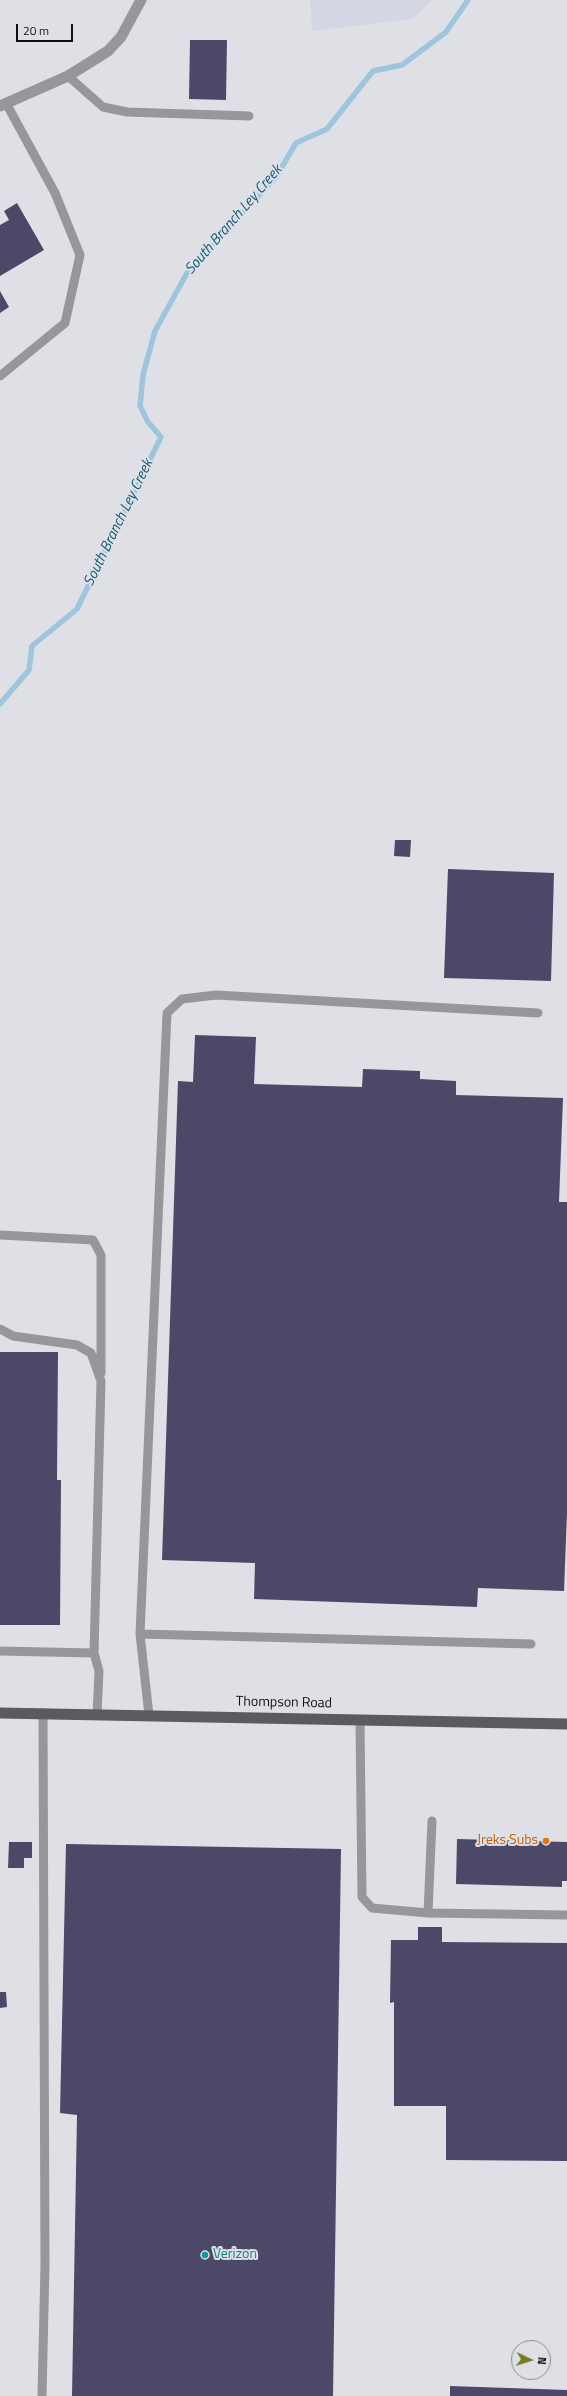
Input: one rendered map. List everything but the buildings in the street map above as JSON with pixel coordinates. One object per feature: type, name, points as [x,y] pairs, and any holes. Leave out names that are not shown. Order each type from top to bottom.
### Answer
[{"type":"main road","name":"Thompson Road","points":[[0,1713],[567,1724]]},
{"type":"street","points":[[3,104],[68,76],[108,51],[121,37],[141,0]]},
{"type":"lane","points":[[68,76],[103,108],[127,112],[248,116]]},
{"type":"lane","points":[[0,376],[65,323],[80,255],[56,193],[3,104]]},
{"type":"lane","points":[[149,1716],[140,1634],[167,1014],[182,999],[216,995],[538,1013]]},
{"type":"lane","points":[[0,1235],[93,1240],[101,1255],[100,1381],[94,1653],[99,1671],[97,1715]]},
{"type":"lane","points":[[0,1329],[14,1336],[77,1345],[91,1353],[100,1381]]},
{"type":"lane","points":[[140,1634],[531,1644]]},
{"type":"lane","points":[[0,1651],[94,1653]]},
{"type":"lane","points":[[42,2396],[45,2265],[43,1713]]},
{"type":"lane","points":[[360,1720],[362,1897],[372,1908],[428,1913],[567,1915]]},
{"type":"lane","points":[[428,1913],[432,1821]]},
{"type":"shaded area","points":[[310,0],[432,0],[413,19],[312,31]]},
{"type":"waterway","name":"South Branch Ley Creek","points":[[0,704],[29,670],[32,646],[77,609],[161,437],[148,422],[140,406],[143,375],[155,331],[187,273],[276,177],[296,143],[327,129],[373,71],[402,65],[446,32],[468,0]]},
{"type":"place","name":"Jreks Subs","points":[[546,1841]]},
{"type":"place","name":"Verizon","points":[[205,2255]]}]
